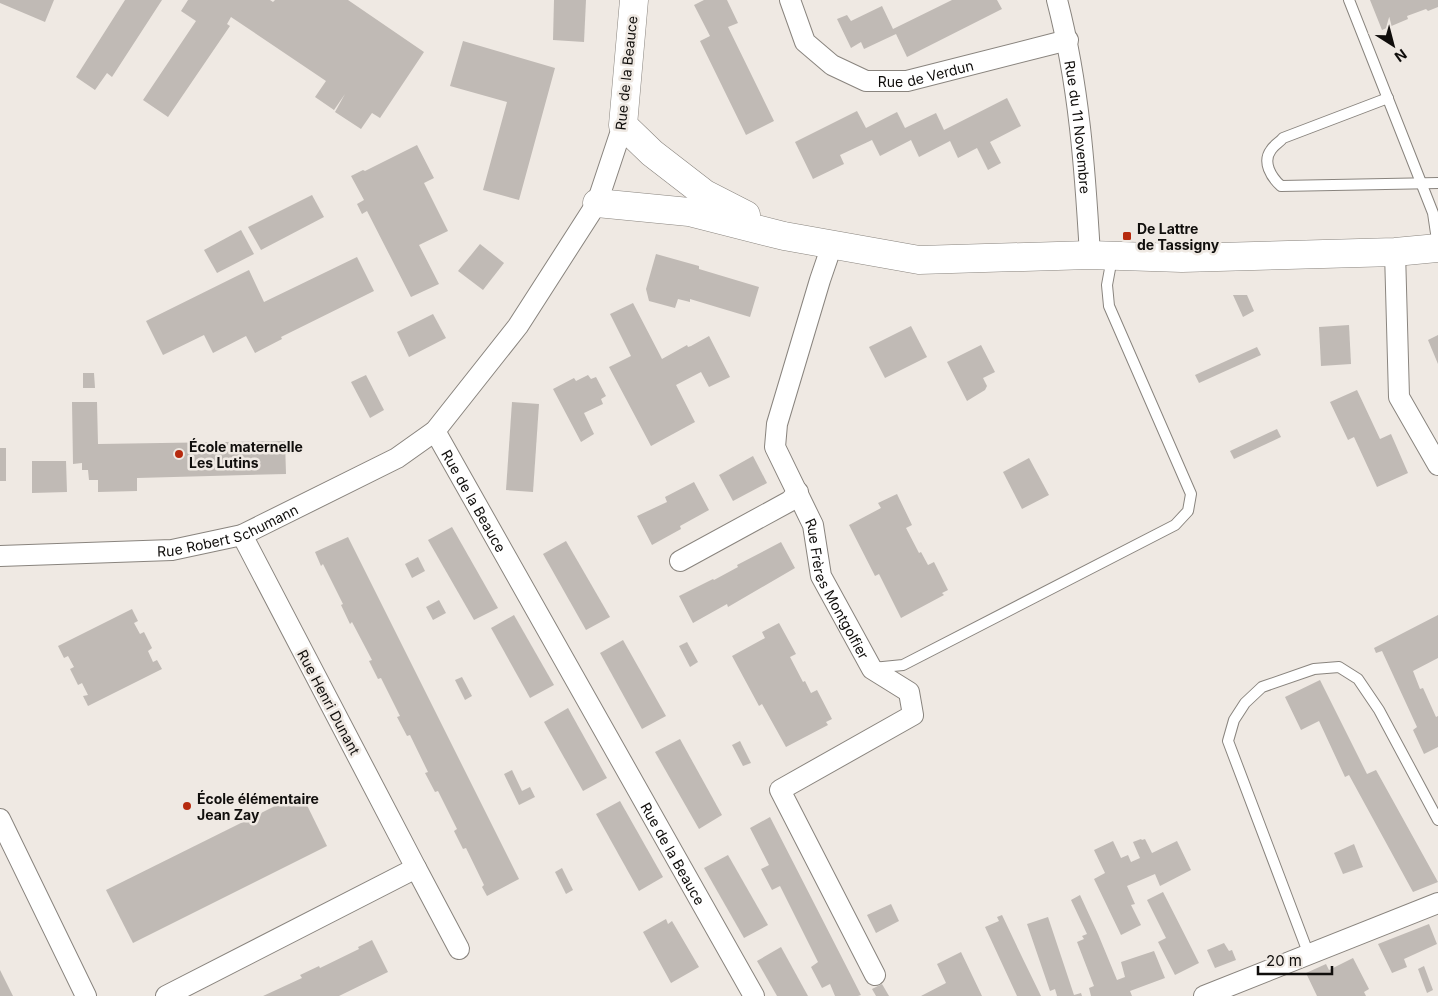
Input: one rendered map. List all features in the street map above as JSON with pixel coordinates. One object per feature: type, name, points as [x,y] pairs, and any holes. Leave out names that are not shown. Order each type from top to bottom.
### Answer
[{"type":"street","name":"Rue de la Beauce","points":[[634,0],[623,125],[597,203],[518,326],[435,431],[754,996]]},
{"type":"street","name":"Rue de Verdun","points":[[790,0],[806,42],[832,65],[866,81],[907,81],[1068,40]]},
{"type":"street","name":"Rue du 11 Novembre","points":[[1057,0],[1068,40],[1101,256]]},
{"type":"street","points":[[623,125],[652,153],[705,194],[784,236]]},
{"type":"street","points":[[597,203],[689,212],[784,236],[918,260],[1101,256],[1182,258],[1395,252],[1438,248]]},
{"type":"street","name":"Rue Frères Montgolfier","points":[[832,245],[777,424],[775,447],[813,524],[821,576],[872,668],[909,692],[912,715],[780,790],[875,975]]},
{"type":"street","points":[[1395,252],[1399,397],[1438,465]]},
{"type":"street","name":"Rue Robert Schumann","points":[[0,556],[172,550],[242,535],[396,458],[435,431]]},
{"type":"street","points":[[680,562],[790,501],[798,492]]},
{"type":"street","name":"Rue Henri Dunant","points":[[242,535],[459,949]]},
{"type":"street","points":[[0,819],[86,996]]},
{"type":"street","points":[[166,996],[416,868]]},
{"type":"street","points":[[1204,996],[1438,903]]},
{"type":"lane","points":[[1349,0],[1433,213],[1438,248]]},
{"type":"lane","points":[[1388,98],[1283,138],[1270,151],[1268,166],[1273,179],[1281,186],[1422,185],[1438,183]]},
{"type":"lane","points":[[872,668],[903,665],[1174,525],[1188,511],[1191,494],[1109,306],[1101,256]]},
{"type":"lane","points":[[1310,954],[1228,741],[1234,720],[1245,703],[1262,687],[1314,669],[1339,667],[1358,680],[1379,710],[1438,820]]},
{"type":"building","points":[[0,0],[54,0],[45,22],[0,3]]},
{"type":"building","points":[[125,0],[162,0],[112,77],[107,73],[95,90],[76,77]]},
{"type":"building","points":[[188,0],[270,0],[273,2],[275,0],[348,0],[424,52],[380,118],[372,113],[361,129],[335,112],[345,94],[334,110],[315,97],[326,81],[231,17],[227,24],[230,26],[168,117],[143,100],[196,21],[181,11]]},
{"type":"building","points":[[554,0],[586,0],[584,42],[553,40]]},
{"type":"building","points":[[704,0],[727,0],[738,23],[728,27],[774,121],[746,135],[700,41],[710,36],[694,5]]},
{"type":"building","points":[[952,0],[997,0],[1002,9],[907,57],[896,34],[864,49],[861,42],[851,48],[837,19],[847,15],[851,21],[882,6],[893,29]]},
{"type":"building","points":[[1370,0],[1438,0],[1438,7],[1407,16],[1408,19],[1382,30]]},
{"type":"building","points":[[463,41],[555,68],[519,200],[483,190],[507,102],[450,86]]},
{"type":"building","points":[[1007,98],[1021,126],[990,142],[1001,163],[988,170],[977,148],[958,158],[950,141],[919,157],[911,140],[880,156],[872,140],[840,155],[844,164],[813,179],[795,142],[857,111],[866,128],[897,112],[905,128],[936,113],[944,130]]},
{"type":"building","points":[[417,145],[434,178],[424,183],[448,231],[419,245],[439,284],[411,297],[367,211],[362,214],[357,204],[364,200],[351,176]]},
{"type":"building","points":[[312,195],[324,217],[261,250],[248,227]]},
{"type":"building","points":[[241,230],[254,254],[217,273],[204,250]]},
{"type":"building","points":[[480,244],[504,263],[483,290],[458,271]]},
{"type":"building","points":[[656,254],[699,266],[699,269],[759,287],[750,317],[690,299],[690,302],[678,299],[675,308],[649,301],[646,289]]},
{"type":"building","points":[[357,257],[374,291],[281,337],[282,339],[255,353],[246,336],[213,353],[204,335],[163,355],[146,321],[249,270],[264,302]]},
{"type":"building","points":[[1233,295],[1247,295],[1254,311],[1243,317]]},
{"type":"building","points":[[633,303],[662,359],[687,345],[688,347],[691,346],[709,336],[730,377],[709,387],[701,372],[676,385],[695,422],[651,446],[609,367],[631,356],[610,314]]},
{"type":"building","points":[[433,314],[446,338],[409,357],[397,332]]},
{"type":"building","points":[[1349,325],[1351,364],[1321,366],[1319,327]]},
{"type":"building","points":[[911,326],[927,357],[885,378],[869,347]]},
{"type":"building","points":[[1438,335],[1438,364],[1428,340]]},
{"type":"building","points":[[981,345],[995,372],[983,378],[987,386],[985,390],[967,401],[947,362]]},
{"type":"building","points":[[1257,347],[1261,355],[1199,383],[1195,375]]},
{"type":"building","points":[[83,373],[94,373],[95,388],[83,388]]},
{"type":"building","points":[[366,375],[384,410],[370,418],[351,382]]},
{"type":"building","points":[[588,375],[591,379],[596,377],[606,396],[601,399],[603,404],[584,413],[594,434],[581,442],[553,389],[574,378],[576,381]]},
{"type":"building","points":[[1357,390],[1380,439],[1391,434],[1408,473],[1377,487],[1354,437],[1348,440],[1330,402]]},
{"type":"building","name":"École maternelle Les Lutins","points":[[72,402],[97,402],[98,444],[285,441],[286,474],[137,478],[137,491],[98,492],[98,480],[89,480],[88,470],[82,470],[82,463],[73,464]]},
{"type":"building","points":[[512,402],[539,404],[533,492],[506,490]]},
{"type":"building","points":[[1277,429],[1281,437],[1234,459],[1230,451]]},
{"type":"building","points":[[0,448],[6,448],[6,481],[0,481]]},
{"type":"building","points":[[753,456],[767,483],[733,501],[719,475]]},
{"type":"building","points":[[1029,458],[1049,495],[1022,509],[1003,472]]},
{"type":"building","points":[[32,461],[66,461],[67,492],[32,493]]},
{"type":"building","points":[[694,482],[709,510],[680,526],[681,529],[652,545],[637,516],[667,502],[665,497]]},
{"type":"building","points":[[897,494],[912,525],[906,528],[919,553],[921,552],[928,565],[934,562],[948,590],[942,593],[944,595],[901,618],[879,574],[875,576],[849,525],[881,508],[878,503]]},
{"type":"building","points":[[452,527],[498,608],[474,620],[428,540]]},
{"type":"building","points":[[348,537],[519,879],[487,896],[482,887],[484,885],[466,848],[463,849],[454,831],[457,829],[438,791],[435,792],[425,773],[428,772],[410,735],[407,736],[397,717],[400,716],[381,678],[378,679],[369,661],[372,660],[352,622],[350,624],[341,605],[343,604],[315,552]]},
{"type":"building","points":[[566,541],[610,617],[586,630],[543,554]]},
{"type":"building","points":[[781,542],[795,568],[728,607],[727,604],[693,623],[679,596],[714,580],[738,567],[737,565]]},
{"type":"building","points":[[418,557],[425,571],[412,578],[405,564]]},
{"type":"building","points":[[439,600],[446,613],[433,620],[426,607]]},
{"type":"building","points":[[132,609],[138,621],[134,623],[140,634],[144,632],[152,648],[148,651],[153,662],[157,660],[162,669],[88,706],[83,696],[88,695],[82,683],[78,685],[70,669],[74,667],[68,656],[64,658],[58,646]]},
{"type":"building","points":[[514,615],[554,685],[530,698],[491,628]]},
{"type":"building","points":[[1438,615],[1438,658],[1413,671],[1420,689],[1423,688],[1436,717],[1438,716],[1438,747],[1424,754],[1413,730],[1417,727],[1382,651],[1376,653],[1374,648]]},
{"type":"building","points":[[779,623],[796,654],[790,657],[803,682],[805,681],[811,693],[817,690],[832,719],[826,722],[828,725],[786,747],[762,704],[759,706],[732,656],[765,638],[762,632]]},
{"type":"building","points":[[623,640],[666,716],[642,729],[600,653]]},
{"type":"building","points":[[687,642],[698,662],[690,667],[679,646]]},
{"type":"building","points":[[462,677],[472,696],[465,700],[455,680]]},
{"type":"building","points":[[1320,680],[1367,774],[1376,770],[1438,882],[1413,892],[1349,775],[1345,777],[1319,721],[1301,730],[1285,697]]},
{"type":"building","points":[[568,708],[607,778],[583,791],[544,722]]},
{"type":"building","points":[[680,739],[722,815],[699,829],[655,752]]},
{"type":"building","points":[[740,741],[751,763],[743,766],[732,745]]},
{"type":"building","points":[[512,770],[522,791],[530,787],[535,797],[519,805],[504,774]]},
{"type":"building","points":[[301,793],[327,846],[133,943],[106,890]]},
{"type":"building","points":[[620,801],[663,877],[639,891],[596,814]]},
{"type":"building","points":[[770,817],[861,995],[835,996],[830,984],[822,988],[811,967],[818,962],[780,886],[772,890],[761,869],[769,865],[750,828]]},
{"type":"building","points":[[1145,839],[1152,853],[1177,841],[1191,870],[1160,886],[1155,874],[1127,886],[1135,904],[1131,905],[1141,925],[1121,935],[1094,879],[1105,873],[1094,850],[1113,841],[1121,858],[1128,855],[1131,862],[1140,858],[1133,842]]},
{"type":"building","points":[[1354,844],[1363,867],[1343,874],[1334,853]]},
{"type":"building","points":[[728,855],[768,925],[744,938],[704,868]]},
{"type":"building","points":[[562,868],[573,890],[566,894],[555,872]]},
{"type":"building","points":[[1163,892],[1199,963],[1175,975],[1158,942],[1166,938],[1147,900]]},
{"type":"building","points":[[1080,895],[1117,980],[1125,977],[1121,962],[1154,951],[1165,978],[1130,991],[1132,996],[1091,996],[1089,988],[1094,986],[1077,942],[1084,939],[1082,936],[1087,934],[1071,900]]},
{"type":"building","points":[[891,904],[899,921],[876,933],[867,915]]},
{"type":"building","points":[[1002,915],[1041,996],[1017,996],[985,927],[999,921],[997,917]]},
{"type":"building","points":[[1048,917],[1074,995],[1081,993],[1082,996],[1057,996],[1055,989],[1050,991],[1027,924]]},
{"type":"building","points":[[666,919],[668,924],[672,921],[699,967],[671,983],[643,932]]},
{"type":"building","points":[[1429,924],[1437,944],[1404,959],[1407,967],[1392,973],[1378,944]]},
{"type":"building","points":[[372,940],[388,972],[339,996],[263,996],[302,978],[300,975],[319,966],[320,968],[359,949],[358,947]]},
{"type":"building","points":[[1224,943],[1229,951],[1232,950],[1236,960],[1215,968],[1207,950]]},
{"type":"building","points":[[781,947],[808,996],[777,996],[757,961]]},
{"type":"building","points":[[961,952],[982,996],[921,996],[946,983],[937,964]]},
{"type":"building","points":[[1353,958],[1369,989],[1364,992],[1366,996],[1317,996],[1306,973],[1326,964],[1329,970]]},
{"type":"building","points":[[1424,966],[1433,990],[1427,993],[1418,969]]},
{"type":"building","points":[[0,970],[13,996],[0,996]]},
{"type":"building","points":[[882,984],[889,996],[876,996],[872,989]]},
{"type":"place","name":"De Lattre de Tassigny","points":[[1127,236]]},
{"type":"place","name":"École maternelle Les Lutins","points":[[179,454]]},
{"type":"place","name":"École élémentaire Jean Zay","points":[[187,806]]}]
